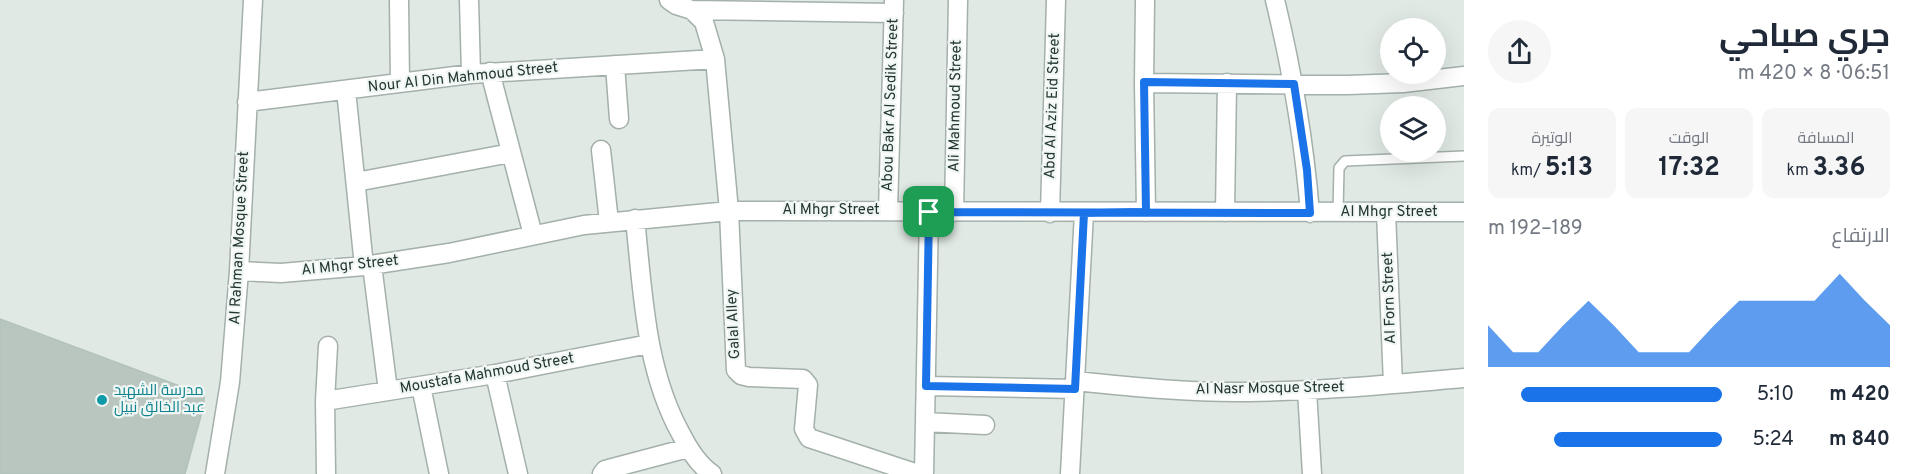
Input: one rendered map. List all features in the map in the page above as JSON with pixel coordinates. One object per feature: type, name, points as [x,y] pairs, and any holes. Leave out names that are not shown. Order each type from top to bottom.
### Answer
[{"type":"street","name":"Al Rahman Mosque Street","points":[[215,474],[230,382],[239,271],[253,0]]},
{"type":"street","points":[[399,0],[400,83]]},
{"type":"street","points":[[469,0],[471,74]]},
{"type":"street","points":[[669,0],[692,10],[780,6],[894,6]]},
{"type":"street","name":"Ali Mahmoud Street","points":[[954,212],[958,0]]},
{"type":"street","name":"Abd Al Aziz Eid Street","points":[[1050,213],[1056,0]]},
{"type":"street","points":[[1145,0],[1146,212]]},
{"type":"street","points":[[1275,0],[1294,84],[1307,170],[1310,213]]},
{"type":"street","name":"Abou Bakr Al Sedik Street","points":[[888,211],[894,6]]},
{"type":"street","points":[[692,10],[704,22],[715,59],[729,211]]},
{"type":"street","name":"Nour Al Din Mahmoud Street","points":[[247,102],[490,72],[715,59]]},
{"type":"street","points":[[615,65],[619,119]]},
{"type":"street","points":[[490,72],[533,235]]},
{"type":"street","points":[[1144,82],[1348,85],[1403,83],[1464,76]]},
{"type":"street","points":[[1225,212],[1227,83]]},
{"type":"street","points":[[346,90],[356,182],[388,391]]},
{"type":"street","points":[[601,150],[609,222]]},
{"type":"street","points":[[356,182],[511,153]]},
{"type":"street","name":"Al Mhgr Street","points":[[239,271],[281,273],[368,265],[460,251],[609,222],[729,211],[1464,212]]},
{"type":"street","name":"Galal Alley","points":[[729,211],[735,366],[738,373],[749,377],[803,380],[808,385],[804,429],[809,438],[918,474]]},
{"type":"street","points":[[924,474],[929,212]]},
{"type":"street","name":"Al Forn Street","points":[[1386,212],[1393,384]]},
{"type":"street","points":[[1070,474],[1084,213]]},
{"type":"street","points":[[635,219],[649,344],[657,377],[668,411],[704,473]]},
{"type":"street","name":"Moustafa Mahmoud Street","points":[[325,401],[495,374],[649,344]]},
{"type":"street","points":[[326,474],[325,401],[328,346]]},
{"type":"street","points":[[495,374],[518,474]]},
{"type":"street","name":"Al Nasr Mosque Street","points":[[926,386],[1075,385],[1191,391],[1307,390],[1464,378]]},
{"type":"street","points":[[421,386],[439,474]]},
{"type":"street","points":[[1307,390],[1312,474]]},
{"type":"street","points":[[925,422],[985,425]]},
{"type":"street","points":[[602,474],[605,470],[688,448]]},
{"type":"lane","points":[[1338,212],[1340,168],[1345,161],[1464,156]]},
{"type":"building","name":"مدرسة الشهيد عبد الخالق نبيل","points":[[0,319],[204,395],[204,405],[185,474],[0,474]]},
{"type":"place","name":"مدرسة الشهيد عبد الخالق نبيل","points":[[102,400]]},
{"type":"route","points":[[929,212],[926,386],[1075,389],[1084,213],[1146,212],[1144,82],[1294,84],[1307,170],[1310,213],[1084,213],[929,212]]}]
